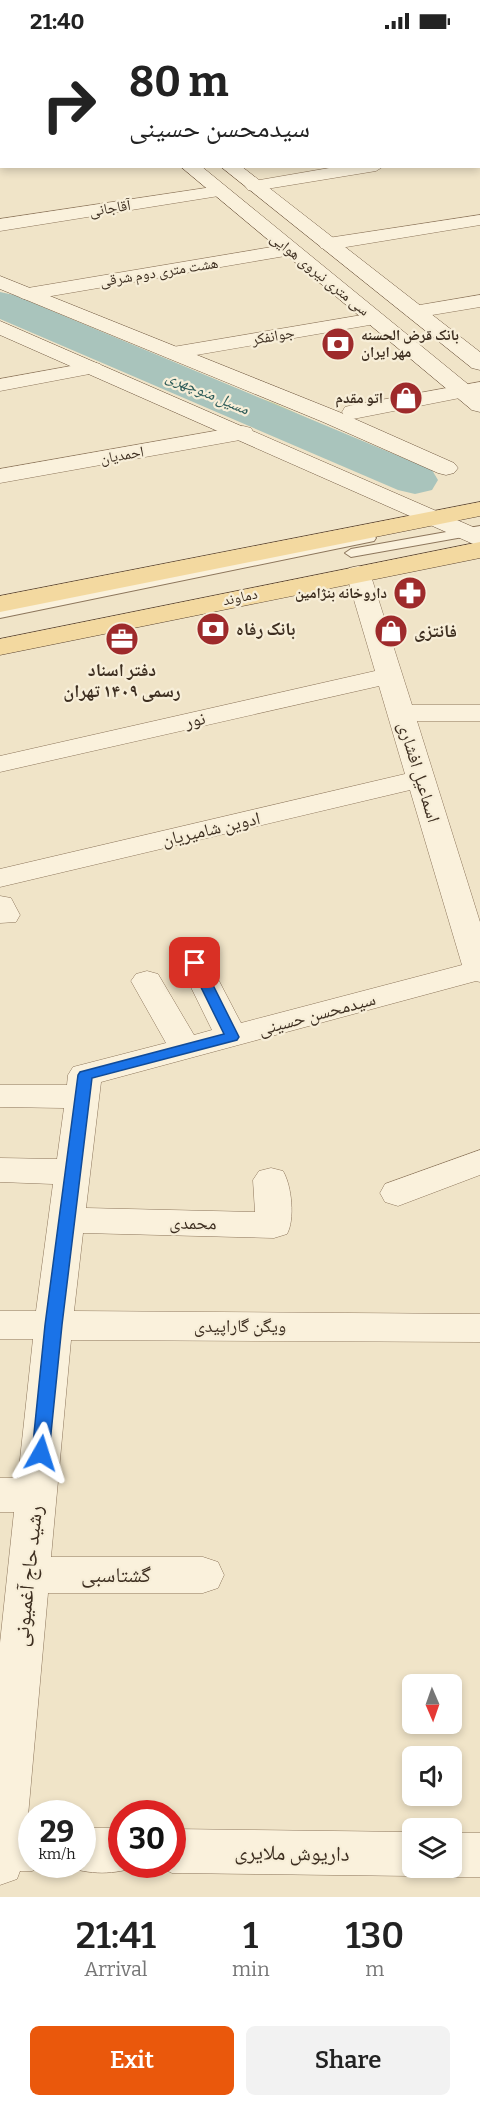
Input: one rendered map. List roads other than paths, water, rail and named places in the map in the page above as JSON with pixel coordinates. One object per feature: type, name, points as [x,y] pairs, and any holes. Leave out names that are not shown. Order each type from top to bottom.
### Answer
[{"type":"main road","name":"سی متری نیروی هوایی","points":[[191,168],[374,319],[475,395]]},
{"type":"main road","name":"سی متری نیروی هوایی","points":[[232,168],[480,363]]},
{"type":"main road","points":[[0,282],[172,353],[342,415],[446,468]]},
{"type":"main road","points":[[0,327],[437,521],[477,534]]},
{"type":"main road","points":[[0,604],[437,521],[480,509]]},
{"type":"main road","name":"دماوند","points":[[0,647],[358,573],[477,534]]},
{"type":"street","points":[[254,186],[364,168]]},
{"type":"street","name":"آقاجانی","points":[[0,225],[219,191]]},
{"type":"street","points":[[328,244],[480,220]]},
{"type":"street","name":"هشت متری دوم شرقی","points":[[28,294],[290,250]]},
{"type":"street","points":[[414,312],[480,301]]},
{"type":"street","name":"جوانفکر","points":[[172,353],[374,319]]},
{"type":"street","points":[[0,385],[93,368]]},
{"type":"street","points":[[342,415],[475,395]]},
{"type":"street","name":"احمدیان","points":[[0,476],[243,433]]},
{"type":"street","name":"اسماعیل افشاری","points":[[358,573],[421,779],[470,904],[480,971]]},
{"type":"street","name":"نور","points":[[0,764],[389,676]]},
{"type":"street","points":[[401,713],[480,713]]},
{"type":"street","name":"ادوین شامیریان","points":[[0,878],[421,779]]},
{"type":"street","points":[[195,963],[232,1037]]},
{"type":"street","name":"سیدمحسن حسینی","points":[[0,1096],[83,1086],[185,1048],[480,971]]},
{"type":"street","points":[[147,981],[185,1048]]},
{"type":"street","name":"رشید حاج آغمیونی","points":[[8,1853],[29,1575],[18,1495],[53,1325],[83,1086]]},
{"type":"street","points":[[398,1192],[480,1162]]},
{"type":"street","points":[[0,1170],[73,1172]]},
{"type":"street","name":"محمدی","points":[[67,1220],[274,1225],[271,1180]]},
{"type":"street","name":"ویگن گاراپیدی","points":[[0,1324],[480,1328]]},
{"type":"street","name":"گشتاسبی","points":[[29,1575],[203,1575]]},
{"type":"street","name":"داریوش ملایری","points":[[186,1851],[402,1854]]},
{"type":"street","points":[[462,1855],[480,1855]]},
{"type":"lane","points":[[0,614],[437,521]]},
{"type":"lane","points":[[0,624],[318,558],[477,534]]},
{"type":"waterway","name":"مسیل منوچهری","points":[[0,304],[415,480]]},
{"type":"place","name":"بانک قرض الحسنه مهر ایران","points":[[338,344]]},
{"type":"place","name":"اتو مقدم","points":[[406,398]]},
{"type":"place","name":"داروخانه بنژامین","points":[[410,593]]},
{"type":"place","name":"بانک رفاه","points":[[213,629]]},
{"type":"place","name":"فانتزی","points":[[391,631]]},
{"type":"place","name":"دفتر اسناد رسمی ۱۴۰۹ تهران","points":[[122,639]]}]
